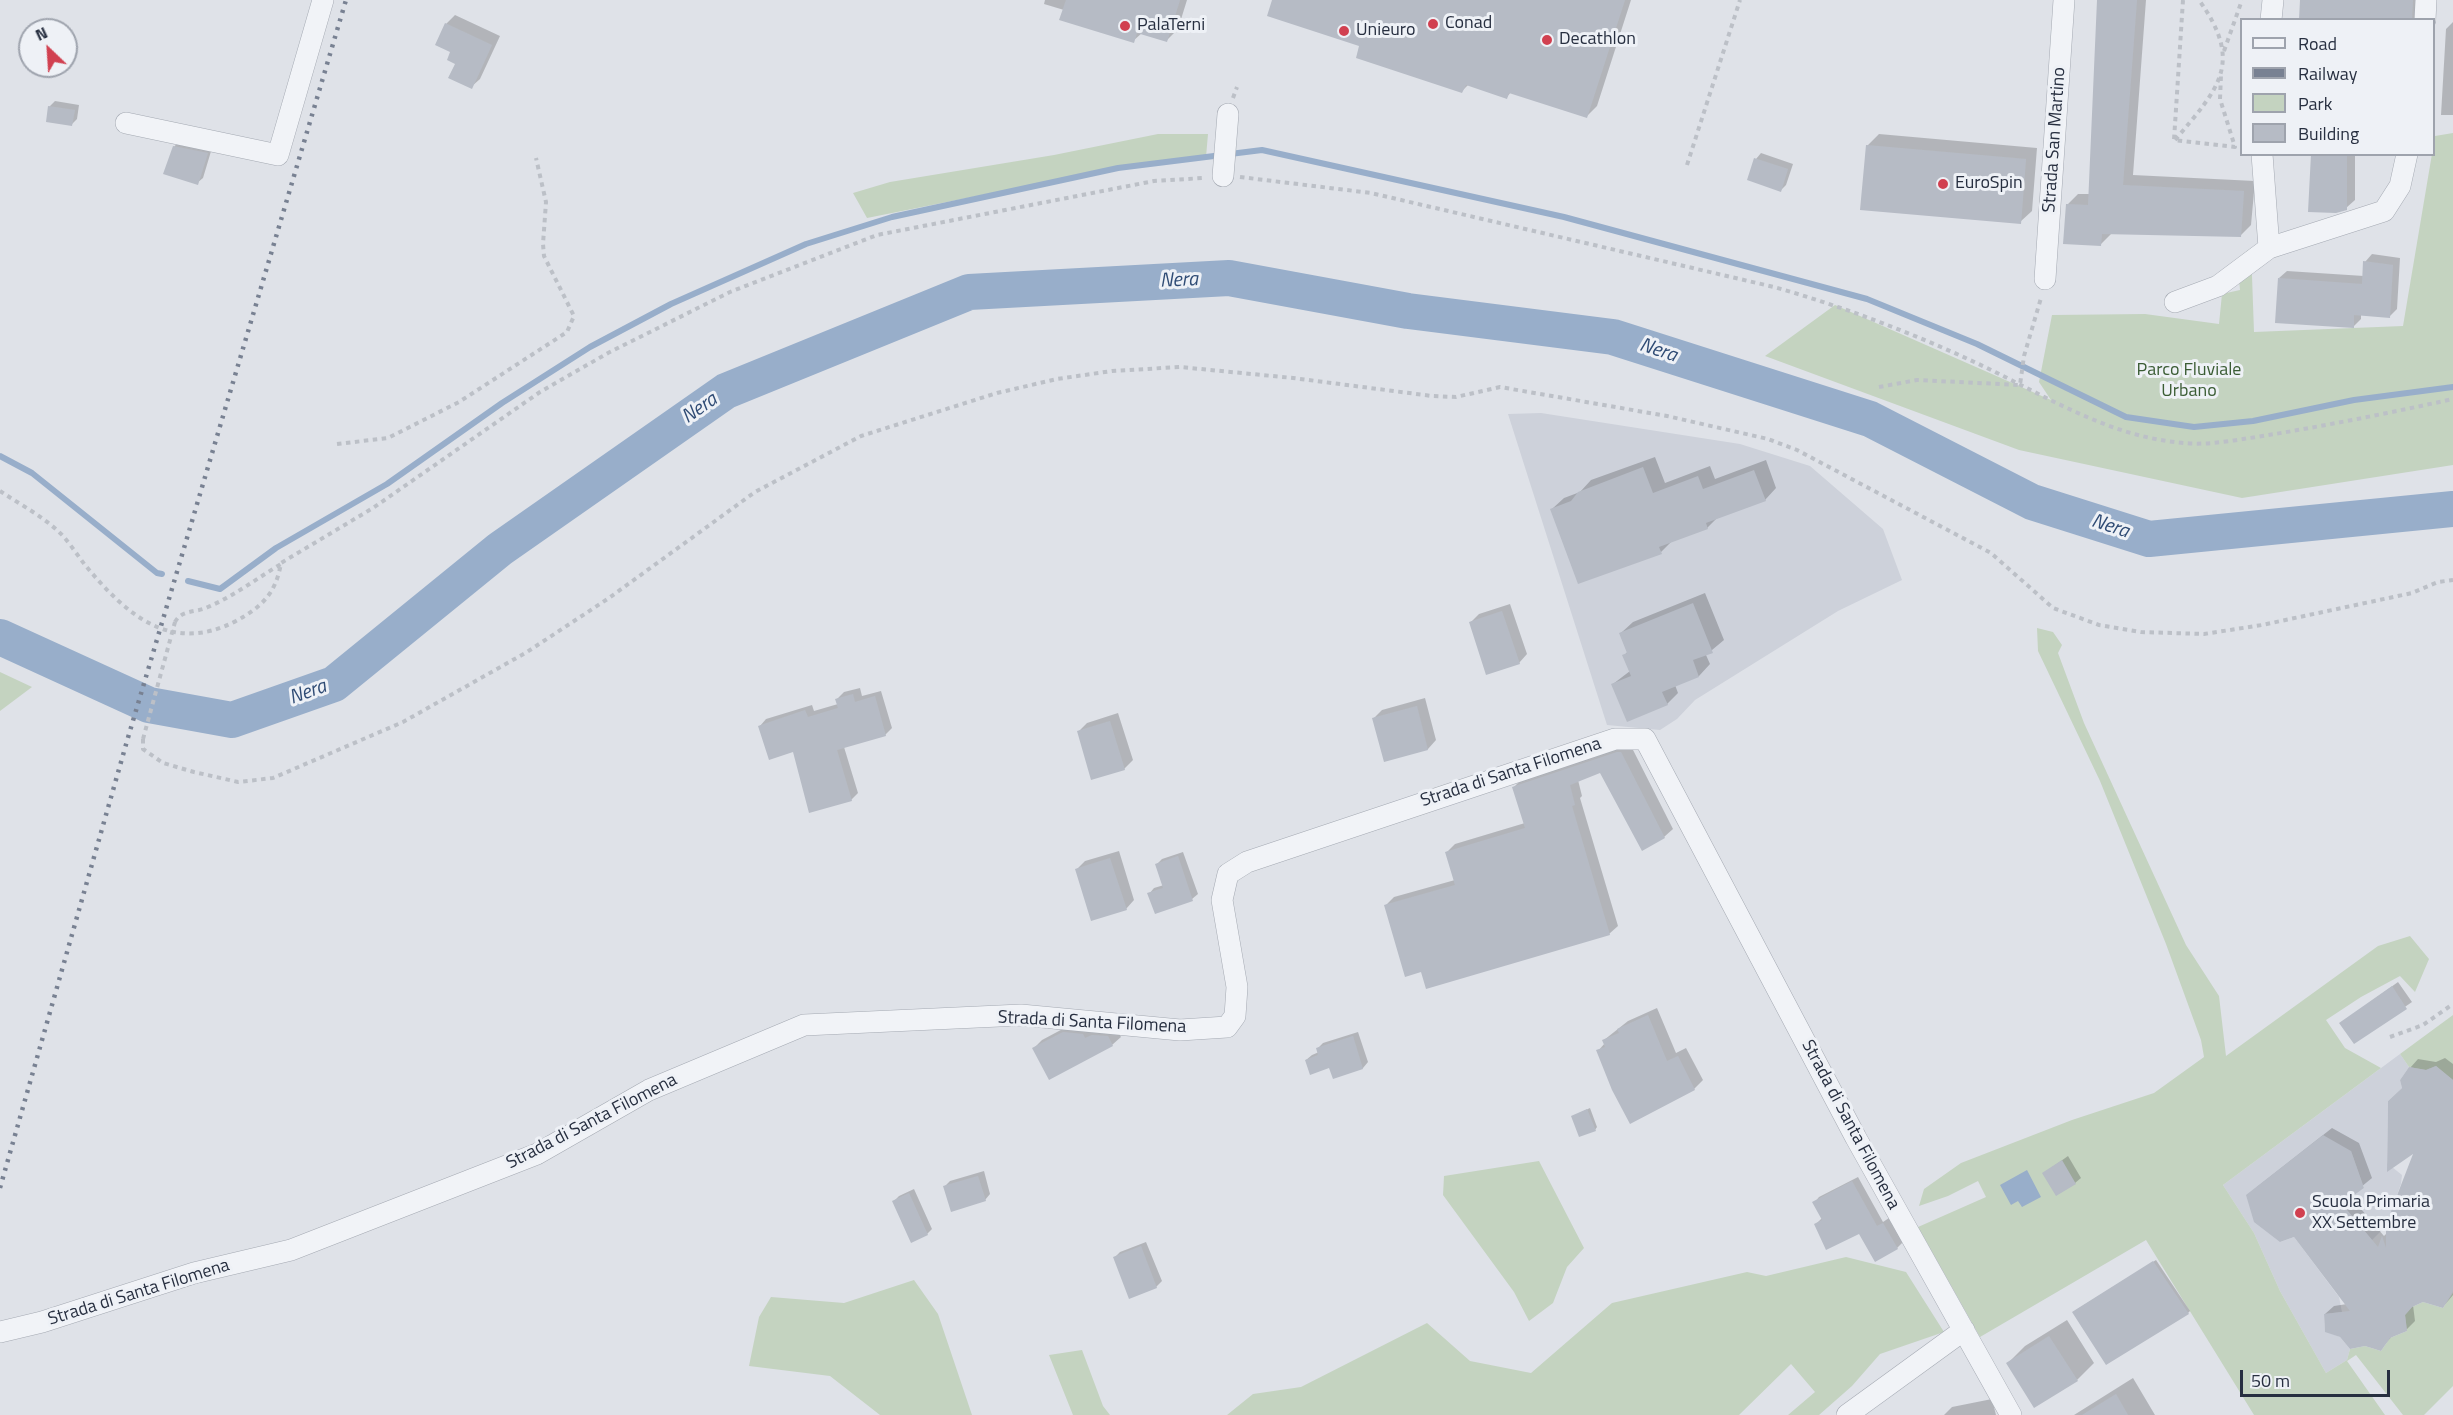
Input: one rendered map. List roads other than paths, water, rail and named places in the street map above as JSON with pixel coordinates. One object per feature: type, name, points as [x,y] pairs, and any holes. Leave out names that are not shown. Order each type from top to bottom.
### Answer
[{"type":"street","points":[[126,123],[278,155],[323,0]]},
{"type":"street","name":"Strada San Martino","points":[[2045,279],[2064,0]]},
{"type":"street","points":[[2271,18],[2273,0]]},
{"type":"street","points":[[2425,18],[2426,0]]},
{"type":"street","points":[[1223,176],[1228,114]]},
{"type":"street","points":[[2262,156],[2270,248]]},
{"type":"street","points":[[2175,302],[2218,286],[2270,248],[2384,211],[2400,186],[2407,156]]},
{"type":"street","name":"Strada di Santa Filomena","points":[[0,1332],[42,1322],[194,1273],[291,1250],[537,1154],[649,1090],[804,1025],[1021,1015],[1180,1030],[1227,1027],[1235,1016],[1237,987],[1222,900],[1228,874],[1247,862],[1615,739],[1645,739],[1856,1138],[2011,1415]]},
{"type":"street","points":[[1847,1415],[1964,1330]]},
{"type":"water","points":[[2027,1170],[2041,1197],[2022,1207],[2018,1201],[2011,1205],[2000,1185]]},
{"type":"waterway","points":[[188,581],[220,589],[276,548],[387,484],[502,403],[590,347],[671,304],[806,244],[892,217],[1118,168],[1262,150],[1564,217],[1867,299],[1977,344],[2126,417],[2194,427],[2253,421],[2354,400],[2453,387]]},
{"type":"waterway","name":"Nera","points":[[0,637],[149,705],[232,720],[334,684],[500,549],[726,391],[969,292],[1229,278],[1408,311],[1613,337],[1870,419],[2032,502],[2149,539],[2453,509]]},
{"type":"waterway","points":[[0,456],[32,473],[157,573],[162,574]]},
{"type":"railway","points":[[0,1188],[127,741],[346,0]]},
{"type":"place","name":"Conad","points":[[1433,24]]},
{"type":"place","name":"PalaTerni","points":[[1125,26]]},
{"type":"place","name":"Unieuro","points":[[1344,31]]},
{"type":"place","name":"Decathlon","points":[[1547,40]]},
{"type":"place","name":"EuroSpin","points":[[1943,184]]},
{"type":"place","name":"Scuola Primaria XX Settembre","points":[[2300,1213]]},
{"type":"park label","name":"Parco Fluviale Urbano","points":[[2189,382]]}]
